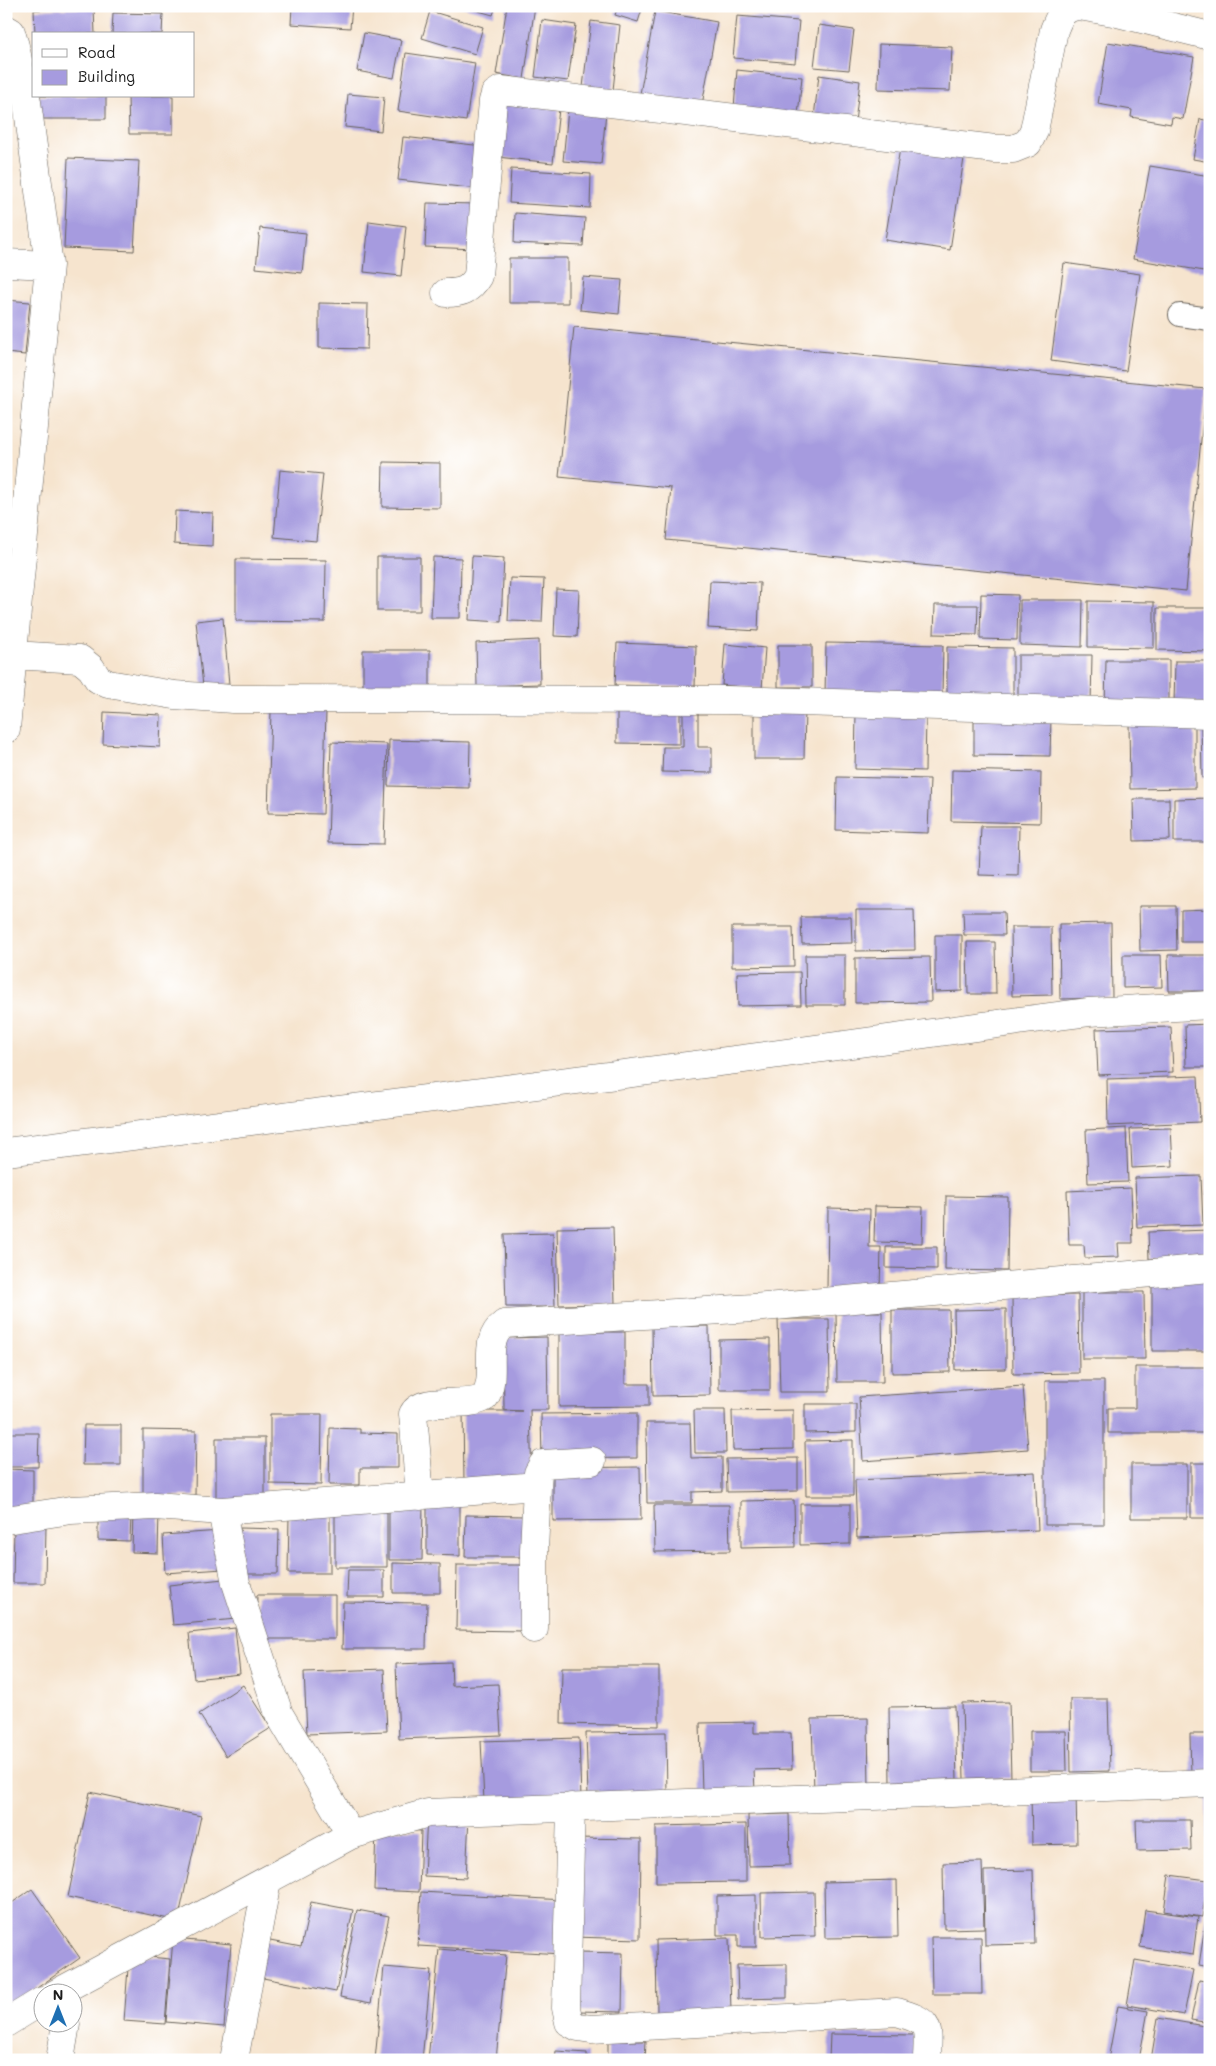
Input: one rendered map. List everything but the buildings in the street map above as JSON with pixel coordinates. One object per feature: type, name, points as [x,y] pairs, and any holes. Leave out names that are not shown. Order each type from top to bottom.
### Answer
[{"type":"street","points":[[446,293],[461,293],[472,286],[478,276],[493,100],[495,94],[501,90],[995,149],[1013,149],[1028,142],[1034,131],[1054,30],[1059,17],[1066,8],[1078,6],[1113,12],[1210,36]]},
{"type":"street","points":[[6,29],[11,32],[27,102],[49,265],[14,568],[13,655],[6,729]]},
{"type":"street","points":[[6,263],[49,265]]},
{"type":"street","points":[[13,655],[80,658],[91,668],[98,679],[108,684],[174,695],[233,699],[727,700],[1210,714]]},
{"type":"street","points":[[6,1152],[742,1059],[1089,1012],[1210,1005]]},
{"type":"street","points":[[420,1496],[413,1414],[421,1407],[474,1401],[485,1397],[489,1391],[493,1337],[496,1330],[504,1324],[762,1307],[1210,1268]]},
{"type":"street","points":[[534,1629],[534,1551],[538,1473],[543,1464],[592,1461]]},
{"type":"street","points":[[6,1520],[71,1510],[155,1506],[222,1511],[537,1486]]},
{"type":"street","points":[[222,1511],[236,1583],[278,1714],[351,1835]]},
{"type":"street","points":[[78,1984],[351,1835],[428,1813],[1210,1784]]},
{"type":"street","points":[[571,1807],[566,2008],[569,2022],[578,2027],[591,2029],[897,2012],[923,2022],[926,2028],[927,2060]]},
{"type":"street","points":[[234,2060],[267,1881]]},
{"type":"street","points":[[6,2023],[32,2007]]},
{"type":"street","points":[[60,2060],[64,2034]]},
{"type":"lane","points":[[1180,315],[1210,319]]}]
